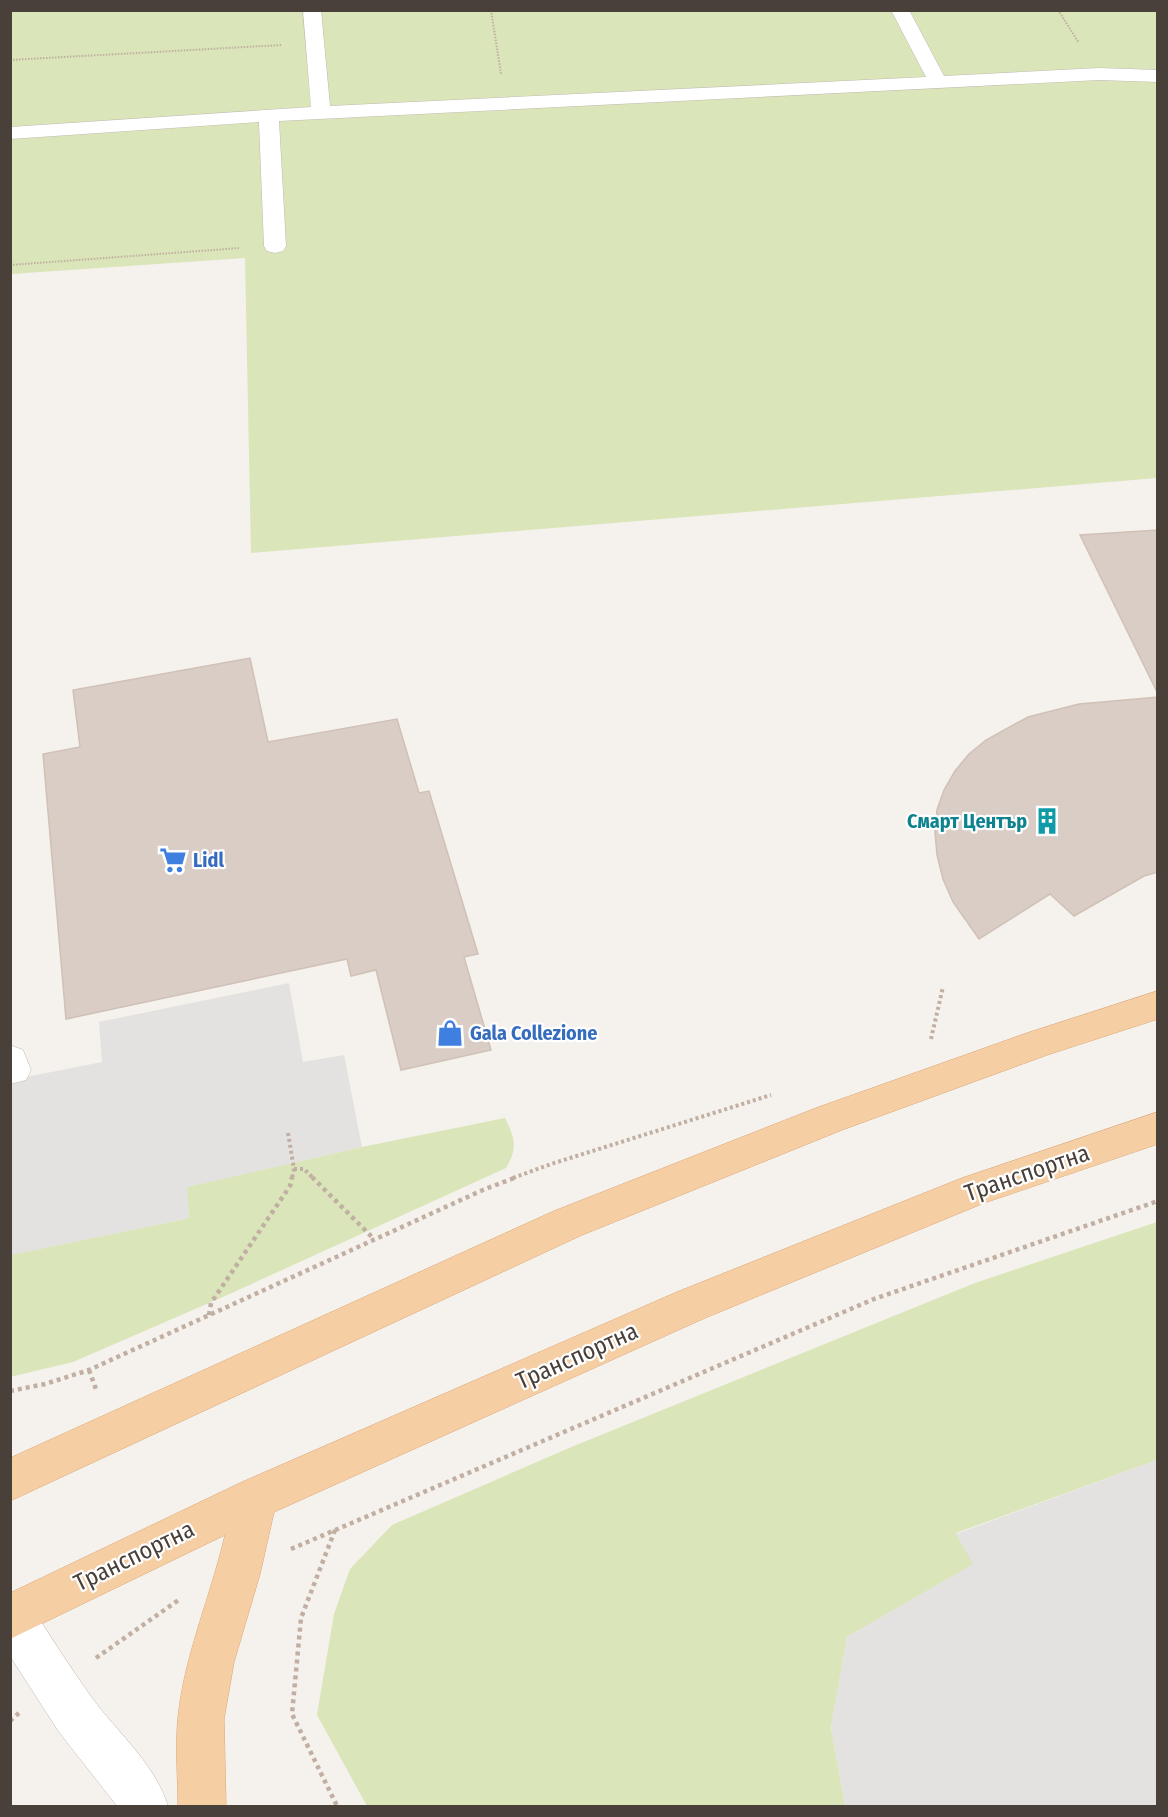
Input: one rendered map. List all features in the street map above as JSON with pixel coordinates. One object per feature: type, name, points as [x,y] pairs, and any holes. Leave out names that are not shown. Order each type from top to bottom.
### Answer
[{"type":"main road","points":[[10,1480],[568,1223],[830,1119],[1039,1043],[1158,1005]]},
{"type":"main road","name":"Транспортна","points":[[11,1616],[255,1498],[712,1296],[975,1190],[1158,1128]]},
{"type":"main road","points":[[202,1806],[201,1719],[211,1662],[238,1574],[255,1498]]},
{"type":"street","points":[[312,10],[321,112]]},
{"type":"street","points":[[900,10],[938,82]]},
{"type":"street","points":[[10,134],[321,112],[1100,74],[1158,76]]},
{"type":"street","points":[[269,116],[275,246]]},
{"type":"street","points":[[11,1616],[57,1686],[129,1781],[144,1806]]},
{"type":"path","points":[[491,10],[505,104]]},
{"type":"path","points":[[10,60],[314,43]]},
{"type":"path","points":[[10,265],[275,246]]},
{"type":"path","points":[[930,1046],[943,987]]},
{"type":"path","points":[[10,1391],[45,1384],[89,1370],[485,1189],[551,1164],[774,1094]]},
{"type":"path","points":[[209,1315],[211,1303],[290,1186],[294,1169],[288,1133]]},
{"type":"path","points":[[294,1169],[304,1168],[375,1239]]},
{"type":"path","points":[[10,1720],[188,1593],[238,1574],[335,1529],[874,1299],[1158,1201]]},
{"type":"path","points":[[335,1529],[302,1618],[292,1714],[337,1806]]},
{"type":"green space","points":[[11,11],[1157,11],[1157,478],[251,553],[245,258],[11,274]]},
{"type":"green space","points":[[505,1118],[514,1143],[514,1149],[506,1168],[225,1296],[73,1362],[10,1377],[10,1255],[189,1218],[186,1187],[362,1147]]},
{"type":"green space","points":[[1157,1222],[1157,1460],[956,1533],[974,1564],[847,1637],[831,1728],[845,1806],[367,1806],[317,1715],[334,1614],[350,1569],[392,1525],[569,1448],[975,1283]]},
{"type":"shaded area","points":[[289,983],[303,1062],[344,1055],[362,1147],[187,1187],[189,1218],[11,1255],[11,1080],[102,1062],[99,1022]]},
{"type":"shaded area","points":[[1157,1460],[1157,1806],[845,1806],[831,1728],[847,1637],[973,1564],[956,1534]]},
{"type":"building","points":[[1158,530],[1158,694],[1080,535]]},
{"type":"building","name":"Lidl","points":[[250,658],[268,742],[397,719],[419,793],[429,791],[478,954],[464,957],[491,1050],[401,1070],[376,970],[351,976],[347,959],[66,1019],[43,754],[80,747],[73,690]]},
{"type":"building","name":"Смарт Център","points":[[1158,697],[1158,872],[1144,876],[1074,916],[1050,894],[979,939],[953,902],[943,879],[937,855],[935,832],[937,810],[944,790],[955,771],[969,754],[986,740],[1028,717],[1079,704]]},
{"type":"place","name":"Смарт Център","points":[[1047,821]]},
{"type":"place","name":"Lidl","points":[[173,860]]},
{"type":"place","name":"Gala Collezione","points":[[450,1033]]}]
